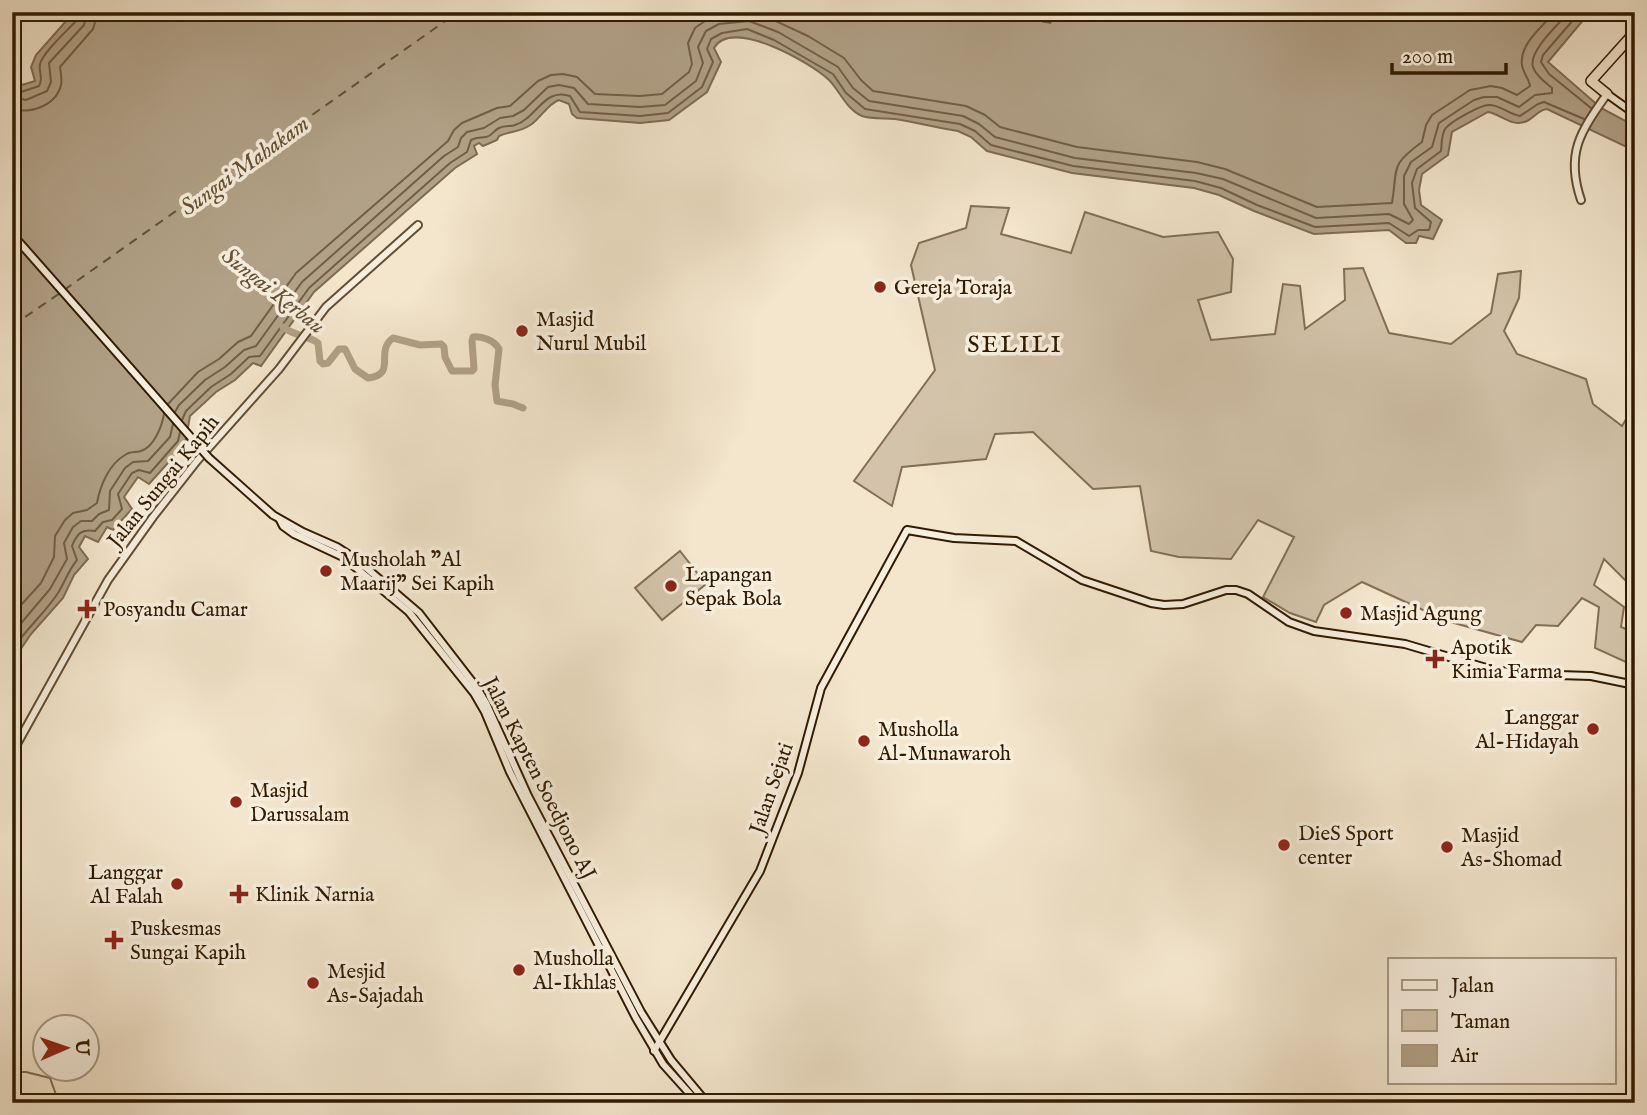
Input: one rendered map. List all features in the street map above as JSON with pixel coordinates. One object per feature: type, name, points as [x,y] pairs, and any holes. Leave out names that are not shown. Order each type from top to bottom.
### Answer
[{"type":"highway","points":[[1592,82],[1635,32]]},
{"type":"highway","points":[[1592,82],[1635,40]]},
{"type":"highway","points":[[1592,82],[1604,98]]},
{"type":"main road","points":[[1581,200],[1575,152],[1583,129],[1604,98],[1635,114]]},
{"type":"main road","name":"Jalan Sungai Kapih","points":[[12,753],[113,573],[190,469],[279,369],[326,307],[418,225]]},
{"type":"main road","name":"Jalan Kapten Soedjono AJ","points":[[12,234],[215,464],[281,521],[337,547],[357,560],[419,613],[486,703],[555,853],[654,1051],[698,1103]]},
{"type":"main road","name":"Jalan Sejati","points":[[654,1051],[760,871],[798,773],[821,688],[907,530],[954,538],[1016,541],[1082,580],[1151,603],[1183,604],[1226,590],[1236,590],[1248,594],[1289,622],[1314,631],[1405,644],[1493,670],[1591,676],[1635,685]]},
{"type":"main road","name":"Jalan Kapten Soedjono AJ","points":[[555,853],[658,1042],[707,1103]]},
{"type":"green space","points":[[971,206],[1009,208],[1001,234],[1071,253],[1085,212],[1163,237],[1218,232],[1233,259],[1231,292],[1198,300],[1211,340],[1275,334],[1283,284],[1300,286],[1305,329],[1345,300],[1344,269],[1363,268],[1389,333],[1451,344],[1491,313],[1498,274],[1521,271],[1519,298],[1504,331],[1517,354],[1586,379],[1593,404],[1622,426],[1631,411],[1635,412],[1635,572],[1630,585],[1604,559],[1594,585],[1624,607],[1621,627],[1635,633],[1635,648],[1628,663],[1595,648],[1599,607],[1582,598],[1558,626],[1536,625],[1522,642],[1447,621],[1362,582],[1324,605],[1316,622],[1290,613],[1263,597],[1294,537],[1258,520],[1231,559],[1179,557],[1151,551],[1140,486],[1093,489],[1033,432],[995,434],[986,459],[902,467],[892,506],[854,481],[935,370],[911,265],[919,243],[966,228]]},
{"type":"green space","name":"Lapangan Sepak Bola","points":[[680,551],[706,584],[662,620],[635,588]]},
{"type":"water","name":"Sungai Mahakam","points":[[74,12],[1590,12],[1548,62],[1601,108],[1635,126],[1635,151],[1547,109],[1522,123],[1511,122],[1488,112],[1452,132],[1448,155],[1422,174],[1419,190],[1421,205],[1442,220],[1433,239],[1419,236],[1416,243],[1406,243],[1389,230],[1314,234],[1219,195],[1194,188],[1072,173],[987,151],[971,137],[958,131],[895,119],[862,116],[847,104],[829,80],[806,63],[754,40],[723,40],[714,48],[721,62],[707,92],[669,120],[640,123],[577,118],[572,114],[569,104],[559,100],[527,127],[499,136],[497,140],[483,146],[479,143],[474,146],[477,154],[455,168],[314,292],[261,366],[253,363],[190,416],[185,444],[149,484],[138,477],[124,497],[132,509],[113,530],[107,527],[98,542],[85,536],[79,547],[88,559],[74,575],[63,598],[31,634],[12,662],[12,65],[21,68],[19,77],[22,85],[35,81],[31,67],[36,55]]},
{"type":"waterway","name":"Sungai Kerbau","points":[[283,327],[318,343],[320,361],[323,364],[328,363],[339,349],[345,349],[355,369],[368,378],[382,372],[385,350],[393,338],[420,345],[441,344],[452,371],[474,369],[473,337],[484,338],[499,349],[495,385],[497,401],[523,408]]},
{"type":"waterway","points":[[12,1072],[26,1072],[50,1078],[59,1103]]},
{"type":"waterway","points":[[103,1103],[117,1095],[126,1097],[131,1103]]},
{"type":"ferry route","points":[[64,290],[458,12]]},
{"type":"ferry route","points":[[979,12],[1053,23],[1072,12]]},
{"type":"ferry route","points":[[12,326],[60,293]]},
{"type":"place","name":"Gereja Toraja","points":[[880,287]]},
{"type":"place","name":"Masjid Nurul Mubil","points":[[522,331]]},
{"type":"place","name":"Musholah \"Al Maarij\" Sei Kapih","points":[[326,571]]},
{"type":"place","name":"Lapangan Sepak Bola","points":[[671,586]]},
{"type":"place","name":"Posyandu Camar","points":[[87,609]]},
{"type":"place","name":"Masjid Agung","points":[[1346,613]]},
{"type":"place","name":"Apotik Kimia Farma","points":[[1435,659]]},
{"type":"place","name":"Langgar Al-Hidayah","points":[[1593,729]]},
{"type":"place","name":"Musholla Al-Munawaroh","points":[[864,741]]},
{"type":"place","name":"Masjid Darussalam","points":[[236,802]]},
{"type":"place","name":"DieS Sport center","points":[[1284,845]]},
{"type":"place","name":"Masjid As-Shomad","points":[[1447,847]]},
{"type":"place","name":"Langgar Al Falah","points":[[177,884]]},
{"type":"place","name":"Klinik Narnia","points":[[239,894]]},
{"type":"place","name":"Puskesmas Sungai Kapih","points":[[114,940]]},
{"type":"place","name":"Musholla Al-Ikhlas","points":[[519,970]]},
{"type":"place","name":"Mesjid As-Sajadah","points":[[313,983]]},
{"type":"district","name":"SELILI","points":[[1015,344]]}]
